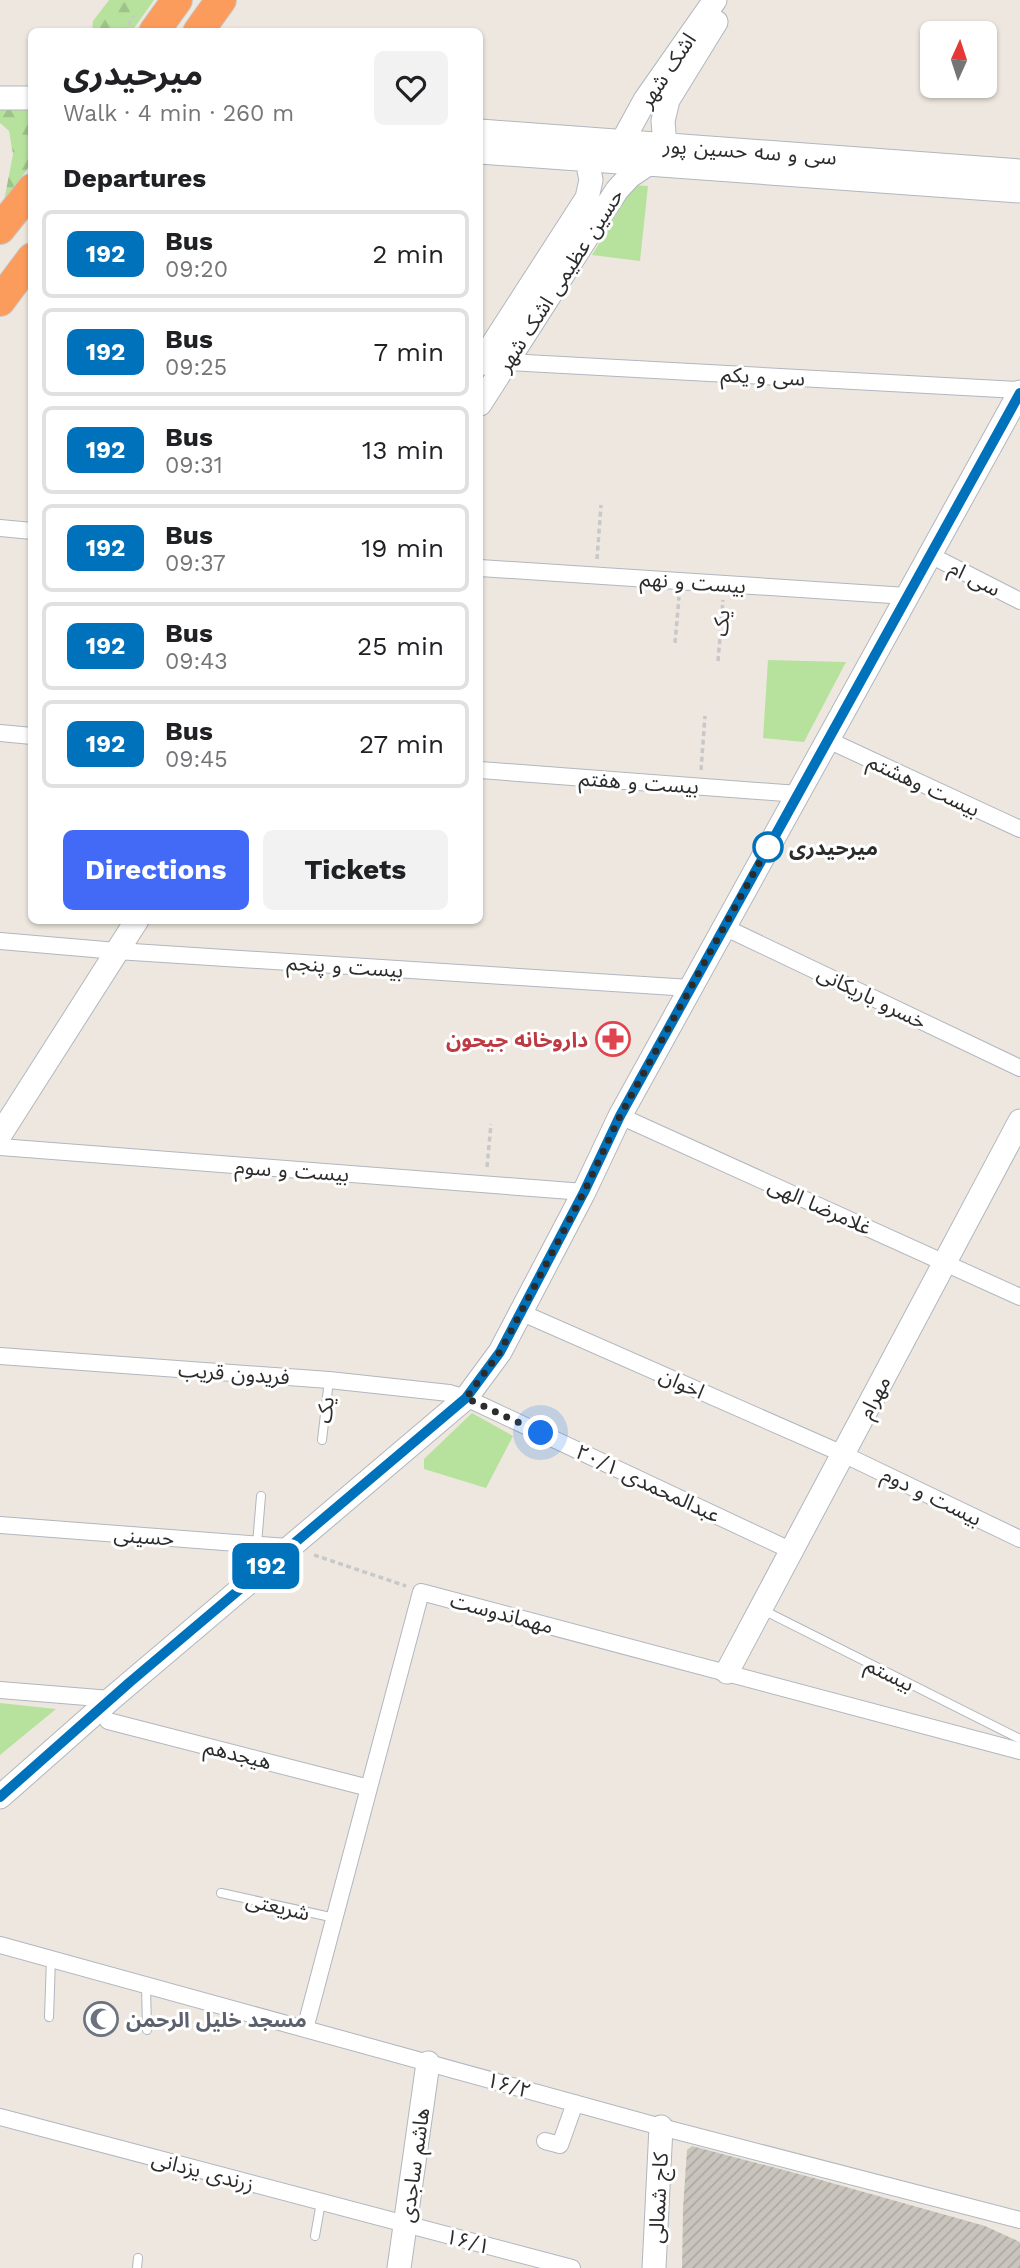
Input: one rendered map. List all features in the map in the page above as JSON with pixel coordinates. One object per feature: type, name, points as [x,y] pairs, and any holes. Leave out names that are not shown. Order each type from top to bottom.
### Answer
[{"type":"highway","points":[[157,28],[177,0]]},
{"type":"highway","points":[[0,229],[28,194]]},
{"type":"highway","points":[[0,300],[28,263]]},
{"type":"street","name":"اشک شهر","points":[[622,142],[645,100],[715,0]]},
{"type":"street","name":"اشک شهر","points":[[665,145],[663,121],[668,100],[730,0]]},
{"type":"street","points":[[0,98],[28,97]]},
{"type":"street","name":"سی و سه حسین پور","points":[[483,131],[1020,171]]},
{"type":"street","name":"سی و سه حسین پور","points":[[483,152],[1020,191]]},
{"type":"street","name":"حسین عظیمی اشک شهر","points":[[483,356],[587,198],[591,180],[587,160]]},
{"type":"street","name":"حسین عظیمی اشک شهر","points":[[483,399],[617,190],[630,176],[648,164]]},
{"type":"street","points":[[483,361],[506,362]]},
{"type":"street","name":"سی و یکم","points":[[506,362],[1020,391]]},
{"type":"street","points":[[0,1797],[109,1710],[288,1547],[466,1398],[500,1352],[584,1192],[620,1116],[1020,391]]},
{"type":"street","points":[[0,528],[28,531]]},
{"type":"street","name":"سی ام","points":[[930,555],[1020,601]]},
{"type":"street","name":"بیست و نهم","points":[[483,568],[907,596]]},
{"type":"street","points":[[0,733],[28,736]]},
{"type":"street","name":"بیست وهشتم","points":[[828,740],[1020,829]]},
{"type":"street","name":"بیست و هفتم","points":[[483,770],[797,794]]},
{"type":"street","points":[[0,1135],[134,924]]},
{"type":"street","name":"خسرو باریکانی","points":[[724,927],[1020,1068]]},
{"type":"street","name":"بیست و پنجم","points":[[0,941],[691,988]]},
{"type":"street","name":"غلامرضا الهی","points":[[620,1116],[1020,1297]]},
{"type":"street","name":"مهرام","points":[[727,1672],[1020,1121]]},
{"type":"street","name":"بیست و سوم","points":[[0,1147],[584,1192]]},
{"type":"street","name":"اخوان","points":[[520,1312],[843,1454]]},
{"type":"street","name":"فریدون قریب","points":[[0,1356],[328,1380],[442,1391],[466,1398]]},
{"type":"street","name":"عبدالمحمدی ۲۰/۱","points":[[466,1398],[792,1550]]},
{"type":"street","name":"بیست و دوم","points":[[843,1454],[1020,1539]]},
{"type":"street","name":"حسینی","points":[[0,1525],[288,1547]]},
{"type":"street","name":"مهماندوست","points":[[306,2029],[421,1592],[1020,1751]]},
{"type":"street","name":"هیجدهم","points":[[0,1690],[109,1710],[369,1788]]},
{"type":"street","name":"۱۶/۲","points":[[0,1945],[661,2127],[1020,2220]]},
{"type":"street","name":"هاشم ساجدی","points":[[399,2268],[428,2063]]},
{"type":"street","points":[[545,2141],[561,2145],[575,2103]]},
{"type":"street","name":"زرندی یزدانی","points":[[0,2117],[405,2224]]},
{"type":"street","name":"کاج شمالی","points":[[654,2268],[661,2127]]},
{"type":"street","name":"۱۶/۱","points":[[405,2224],[572,2268]]},
{"type":"lane","name":"یک","points":[[322,1440],[328,1380]]},
{"type":"lane","points":[[257,1544],[261,1496]]},
{"type":"lane","name":"بیستم","points":[[761,1609],[1020,1739]]},
{"type":"lane","name":"شریعتی","points":[[221,1893],[335,1919]]},
{"type":"lane","points":[[49,2017],[51,1958]]},
{"type":"lane","points":[[146,1984],[147,2030]]},
{"type":"lane","points":[[315,2236],[321,2202]]},
{"type":"lane","points":[[137,2268],[138,2258]]},
{"type":"path","points":[[596,576],[601,505]]},
{"type":"path","points":[[675,643],[681,581]]},
{"type":"path","name":"یک","points":[[718,661],[725,584]]},
{"type":"path","points":[[699,787],[705,716]]},
{"type":"path","points":[[486,1185],[491,1124]]},
{"type":"path","points":[[288,1547],[421,1592]]},
{"type":"green space","points":[[109,0],[154,0],[134,28],[92,28],[93,21]]},
{"type":"green space","points":[[0,104],[28,104],[28,168],[4,201],[13,154],[9,131],[0,123]]},
{"type":"green space","points":[[634,185],[648,186],[640,261],[592,255]]},
{"type":"green space","points":[[768,660],[846,662],[804,742],[763,738]]},
{"type":"green space","points":[[472,1413],[513,1436],[486,1488],[424,1469],[424,1459]]},
{"type":"green space","points":[[0,1703],[56,1709],[0,1755]]},
{"type":"building","points":[[692,2146],[985,2226],[1020,2242],[1020,2268],[682,2268],[687,2150]]},
{"type":"bus line","name":"192","points":[[0,1797],[130,1682],[466,1398],[489,1369],[584,1192],[620,1116],[1020,393]]},
{"type":"place","name":"میرحیدری","points":[[768,847]]},
{"type":"place","name":"داروخانه جیحون","points":[[613,1039]]},
{"type":"place","name":"مسجد خلیل الرحمن","points":[[101,2019]]},
{"type":"route","points":[[541,1433],[466,1398],[500,1352],[584,1192],[620,1116],[773,838],[768,847]]}]
